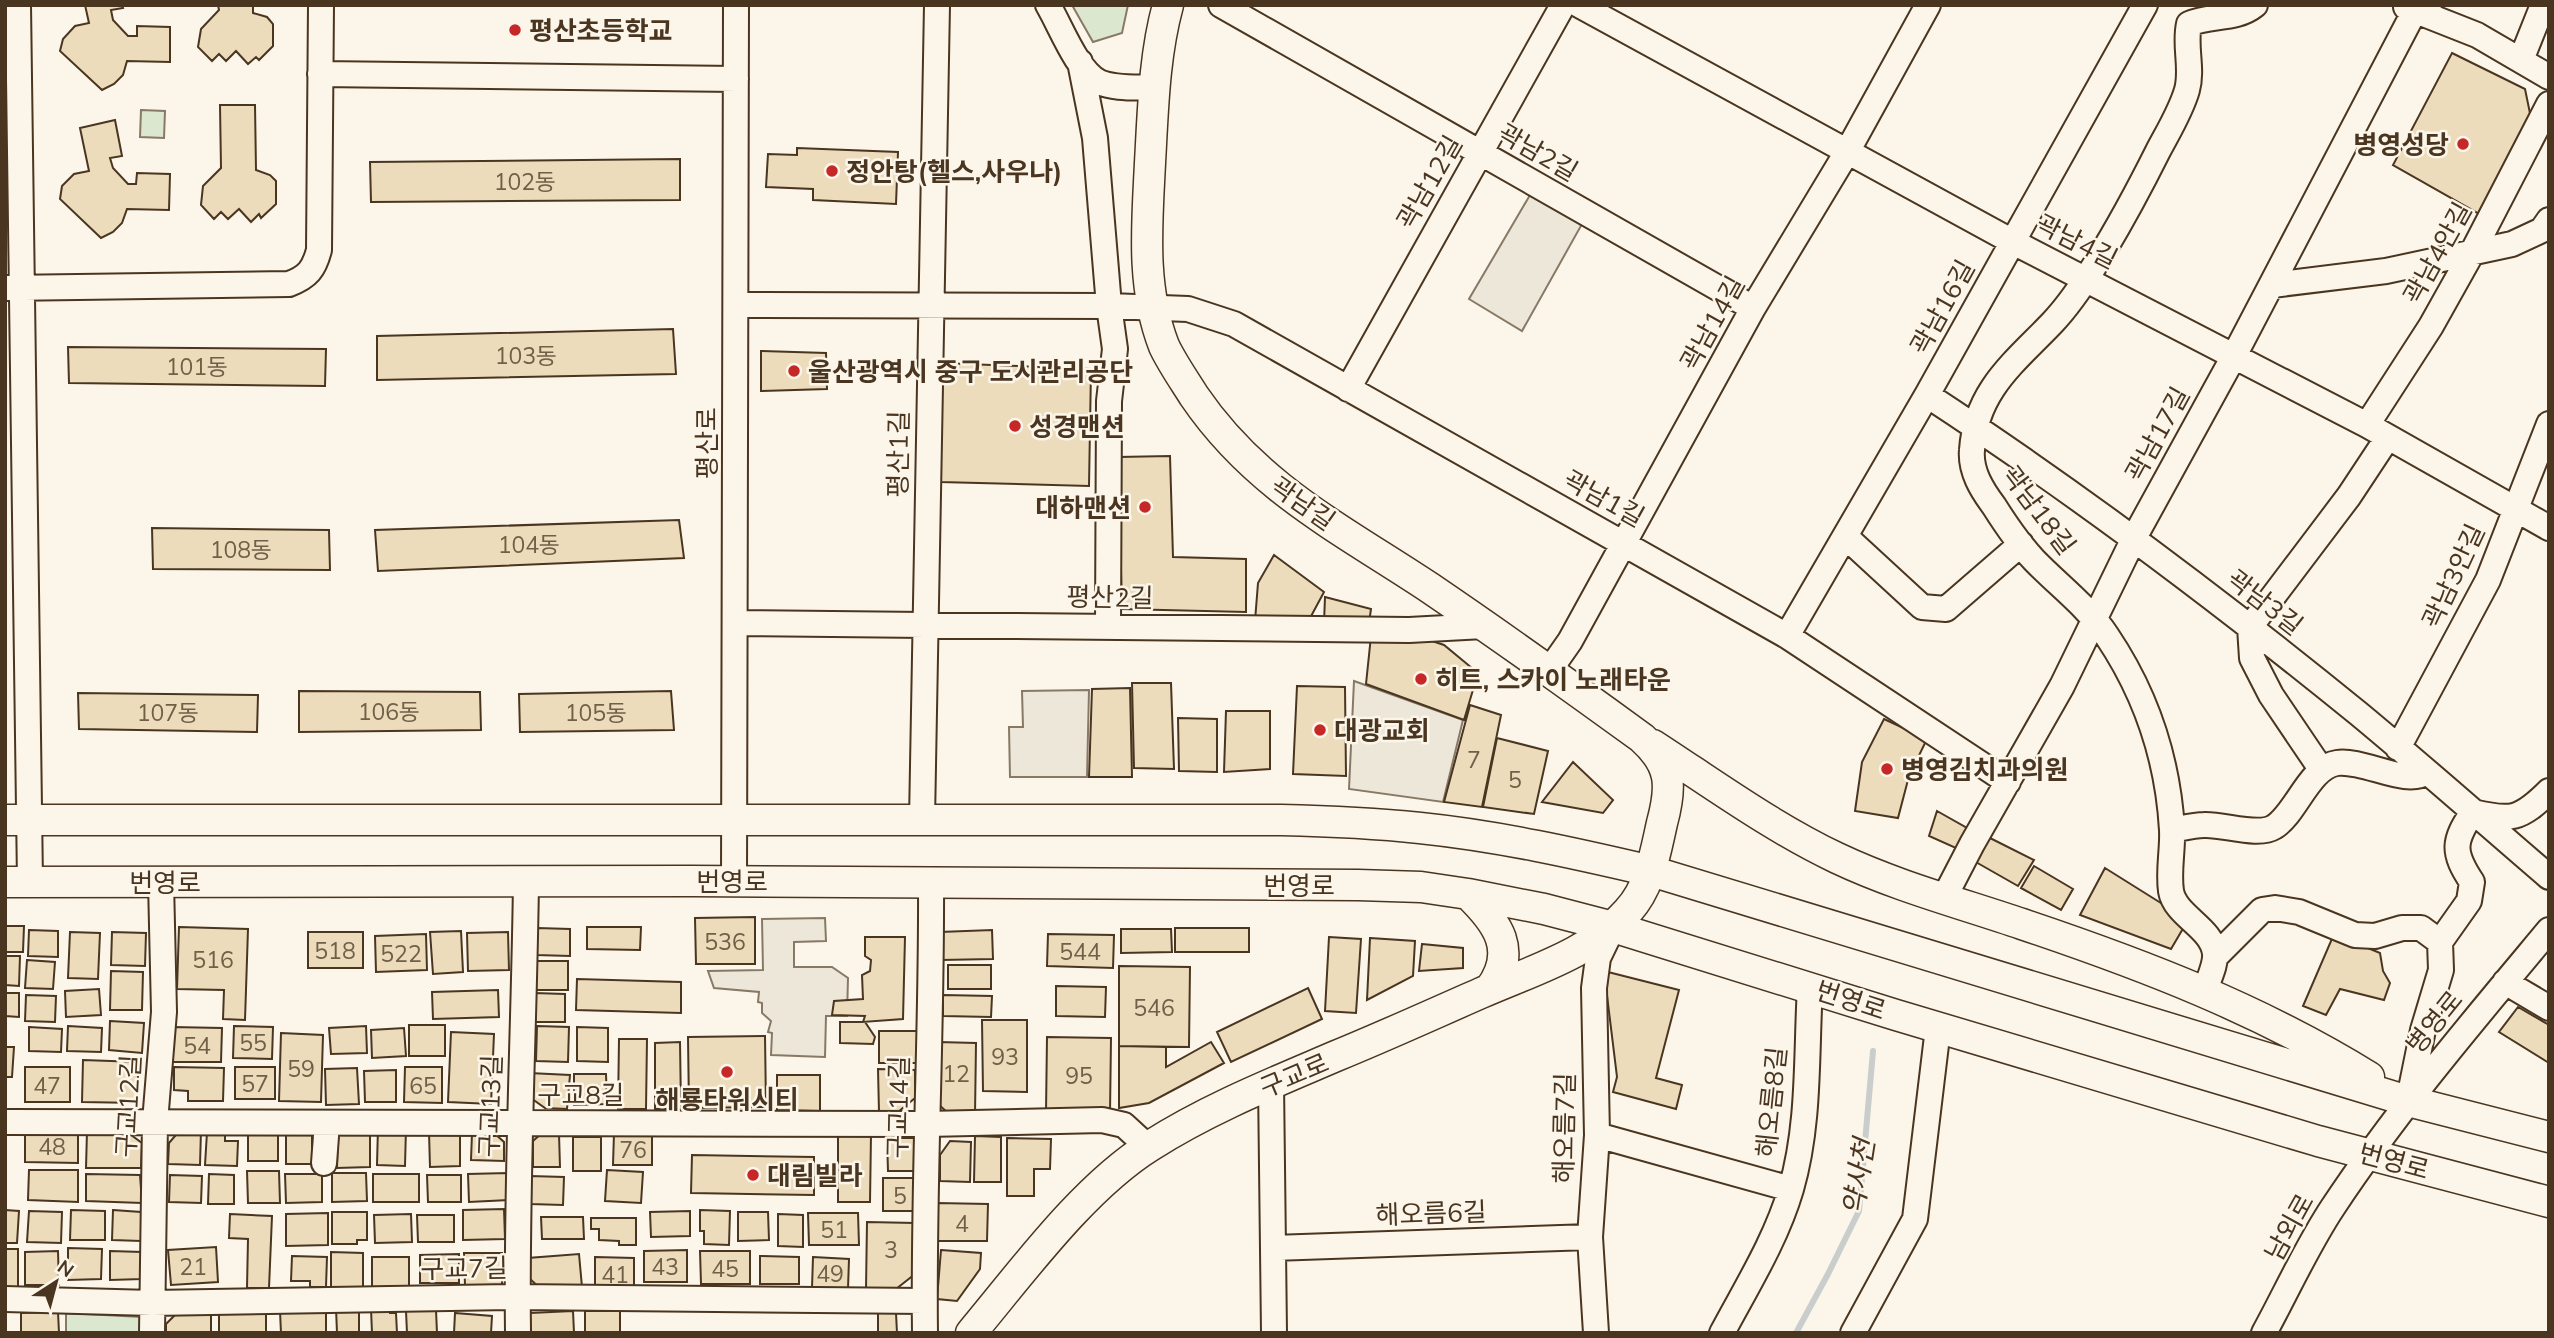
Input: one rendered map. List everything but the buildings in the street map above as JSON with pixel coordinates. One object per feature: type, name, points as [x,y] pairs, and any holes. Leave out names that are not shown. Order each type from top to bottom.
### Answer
[{"type":"main road","name":"곽남길","points":[[1168,5],[1161,32],[1154,88],[1146,255],[1152,309],[1165,347],[1209,418],[1240,454],[1268,479],[1299,503],[1549,671],[1657,751],[1666,768],[1669,785],[1667,806],[1651,871]]},
{"type":"main road","points":[[1642,738],[1792,835],[1839,859],[1944,898],[2120,957],[2205,991],[2285,1028],[2408,1101]]},
{"type":"main road","points":[[17,820],[1358,822],[1482,836],[1577,853],[1651,871],[2408,1101],[2549,1137]]},
{"type":"main road","name":"구교로","points":[[971,1333],[1056,1232],[1101,1185],[1148,1147],[1192,1121],[1271,1083],[1550,963],[1612,927],[1630,910],[1643,891],[1651,871]]},
{"type":"main road","name":"번영로","points":[[18,882],[930,882],[1421,887],[1544,909],[1612,927],[2318,1141],[2549,1202]]},
{"type":"main road","points":[[1468,894],[1491,918],[1503,944],[1502,970],[1490,989]]},
{"type":"street","points":[[18,5],[13,287],[18,882]]},
{"type":"street","points":[[13,287],[289,284],[309,275],[315,266],[319,250],[321,5]]},
{"type":"street","name":"평산로","points":[[734,882],[736,5]]},
{"type":"street","name":"평산1길","points":[[922,820],[937,5]]},
{"type":"street","points":[[1048,5],[1090,75],[1101,83],[1154,88]]},
{"type":"street","name":"곽남2길","points":[[1222,5],[1753,308]]},
{"type":"street","name":"곽남12길","points":[[1349,389],[1563,5]]},
{"type":"street","name":"곽남4길","points":[[1579,5],[2013,242],[2377,431],[2549,528]]},
{"type":"street","name":"곽남14길","points":[[1549,671],[1570,641],[1753,308],[1847,152],[1928,5]]},
{"type":"street","name":"곽남16길","points":[[1787,636],[1927,395],[2145,5]]},
{"type":"street","name":"곽남18길","points":[[2216,956],[2212,943],[2172,895],[2169,871],[2172,830],[2162,762],[2151,720],[2137,687],[2095,619],[2021,544],[1980,486],[1973,465],[1972,450],[1982,407],[1992,387],[2012,362],[2054,320],[2086,279],[2129,207],[2187,90],[2190,61],[2187,32],[2189,24],[2201,18],[2231,17],[2255,5]]},
{"type":"street","points":[[2521,60],[2543,5]]},
{"type":"street","points":[[2415,8],[2477,35],[2549,77]]},
{"type":"street","name":"곽남17길","points":[[1944,898],[2062,686],[2134,538],[2272,285],[2415,8]]},
{"type":"street","points":[[1080,62],[1097,159],[1115,349],[1109,401],[1108,627]]},
{"type":"street","points":[[320,74],[736,79]]},
{"type":"street","name":"곽남4안길","points":[[2250,628],[2349,496],[2377,431],[2431,326],[2547,112]]},
{"type":"street","points":[[2272,285],[2386,271],[2512,244],[2542,230],[2549,220]]},
{"type":"street","name":"곽남1길","points":[[736,305],[1109,306],[1188,309],[1234,324],[1787,636],[2008,782]]},
{"type":"street","name":"곽남3길","points":[[1927,395],[2134,538],[2398,748],[2549,877]]},
{"type":"street","name":"곽남3안길","points":[[2398,748],[2488,580],[2549,424]]},
{"type":"street","points":[[1846,537],[1922,607],[1946,609],[2021,544]]},
{"type":"street","name":"평산2길","points":[[735,623],[1409,630],[1484,626]]},
{"type":"street","points":[[2250,628],[2252,658],[2258,670],[2271,695],[2321,769]]},
{"type":"street","points":[[2172,830],[2204,825],[2262,832],[2275,827],[2321,769],[2337,763],[2371,766],[2408,778],[2421,776],[2426,772]]},
{"type":"street","points":[[2408,1101],[2423,1030],[2441,970],[2440,942],[2469,901],[2472,882],[2458,852],[2459,833],[2473,812],[2503,819],[2526,812],[2549,791]]},
{"type":"street","name":"구교12길","points":[[152,1333],[155,1122],[164,1012],[160,882]]},
{"type":"street","name":"구교13길","points":[[518,1333],[518,1123],[524,1007],[526,882]]},
{"type":"street","name":"구교14길","points":[[925,1333],[927,1124],[932,985],[930,882]]},
{"type":"street","points":[[2205,991],[2216,956],[2262,910],[2275,908],[2299,912],[2355,935],[2375,936],[2402,928],[2421,928],[2440,942]]},
{"type":"street","name":"해오름7길","points":[[1596,1333],[1590,1237],[1597,1135],[1594,988],[1598,958],[1612,927]]},
{"type":"street","name":"병영로","points":[[2369,1154],[2408,1101],[2549,930]]},
{"type":"street","points":[[2505,982],[2549,1008]]},
{"type":"street","name":"해오름8길","points":[[1722,1333],[1765,1254],[1791,1189],[1804,1126],[1810,987]]},
{"type":"street","points":[[1853,1333],[1915,1219],[1938,1028]]},
{"type":"street","points":[[1271,1083],[1274,1333]]},
{"type":"street","name":"구교8길","points":[[5,1122],[927,1124],[1102,1120],[1124,1125],[1148,1147]]},
{"type":"street","points":[[324,1163],[327,1123]]},
{"type":"street","points":[[1597,1135],[1791,1189]]},
{"type":"street","name":"남외로","points":[[2264,1333],[2331,1210],[2369,1154]]},
{"type":"street","name":"해오름6길","points":[[1273,1248],[1590,1237]]},
{"type":"street","name":"구교7길","points":[[5,1299],[152,1303],[517,1297],[924,1301]]},
{"type":"green space","points":[[1072,5],[1128,5],[1122,33],[1093,42]]},
{"type":"green space","points":[[141,110],[165,111],[164,138],[140,137]]},
{"type":"green space","points":[[66,1313],[142,1317],[142,1333],[66,1333]]},
{"type":"shaded area","points":[[1530,195],[1582,224],[1522,331],[1469,299]]},
{"type":"shaded area","points":[[1354,681],[1463,720],[1443,802],[1349,789]]},
{"type":"shaded area","points":[[1089,690],[1087,777],[1010,777],[1009,727],[1023,727],[1022,691]]},
{"type":"shaded area","points":[[825,918],[826,941],[794,942],[794,967],[832,967],[848,978],[847,1016],[826,1016],[825,1057],[771,1055],[772,1033],[768,1032],[771,1021],[762,1013],[762,1003],[758,1002],[759,992],[714,988],[708,971],[763,970],[762,919]]},
{"type":"waterway","name":"약사천","points":[[1796,1333],[1859,1211],[1873,1051]]},
{"type":"place","name":"평산초등학교","points":[[515,30]]},
{"type":"place","name":"병영성당","points":[[2463,144]]},
{"type":"place","name":"정안탕(헬스,사우나)","points":[[832,171]]},
{"type":"place","name":"울산광역시 중구 도시관리공단","points":[[794,371]]},
{"type":"place","name":"성경맨션","points":[[1015,426]]},
{"type":"place","name":"대하맨션","points":[[1145,507]]},
{"type":"place","name":"히트, 스카이 노래타운","points":[[1421,679]]},
{"type":"place","name":"대광교회","points":[[1320,730]]},
{"type":"place","name":"병영김치과의원","points":[[1887,769]]},
{"type":"place","name":"해룡타워시티","points":[[727,1072]]},
{"type":"place","name":"대림빌라","points":[[753,1175]]}]
